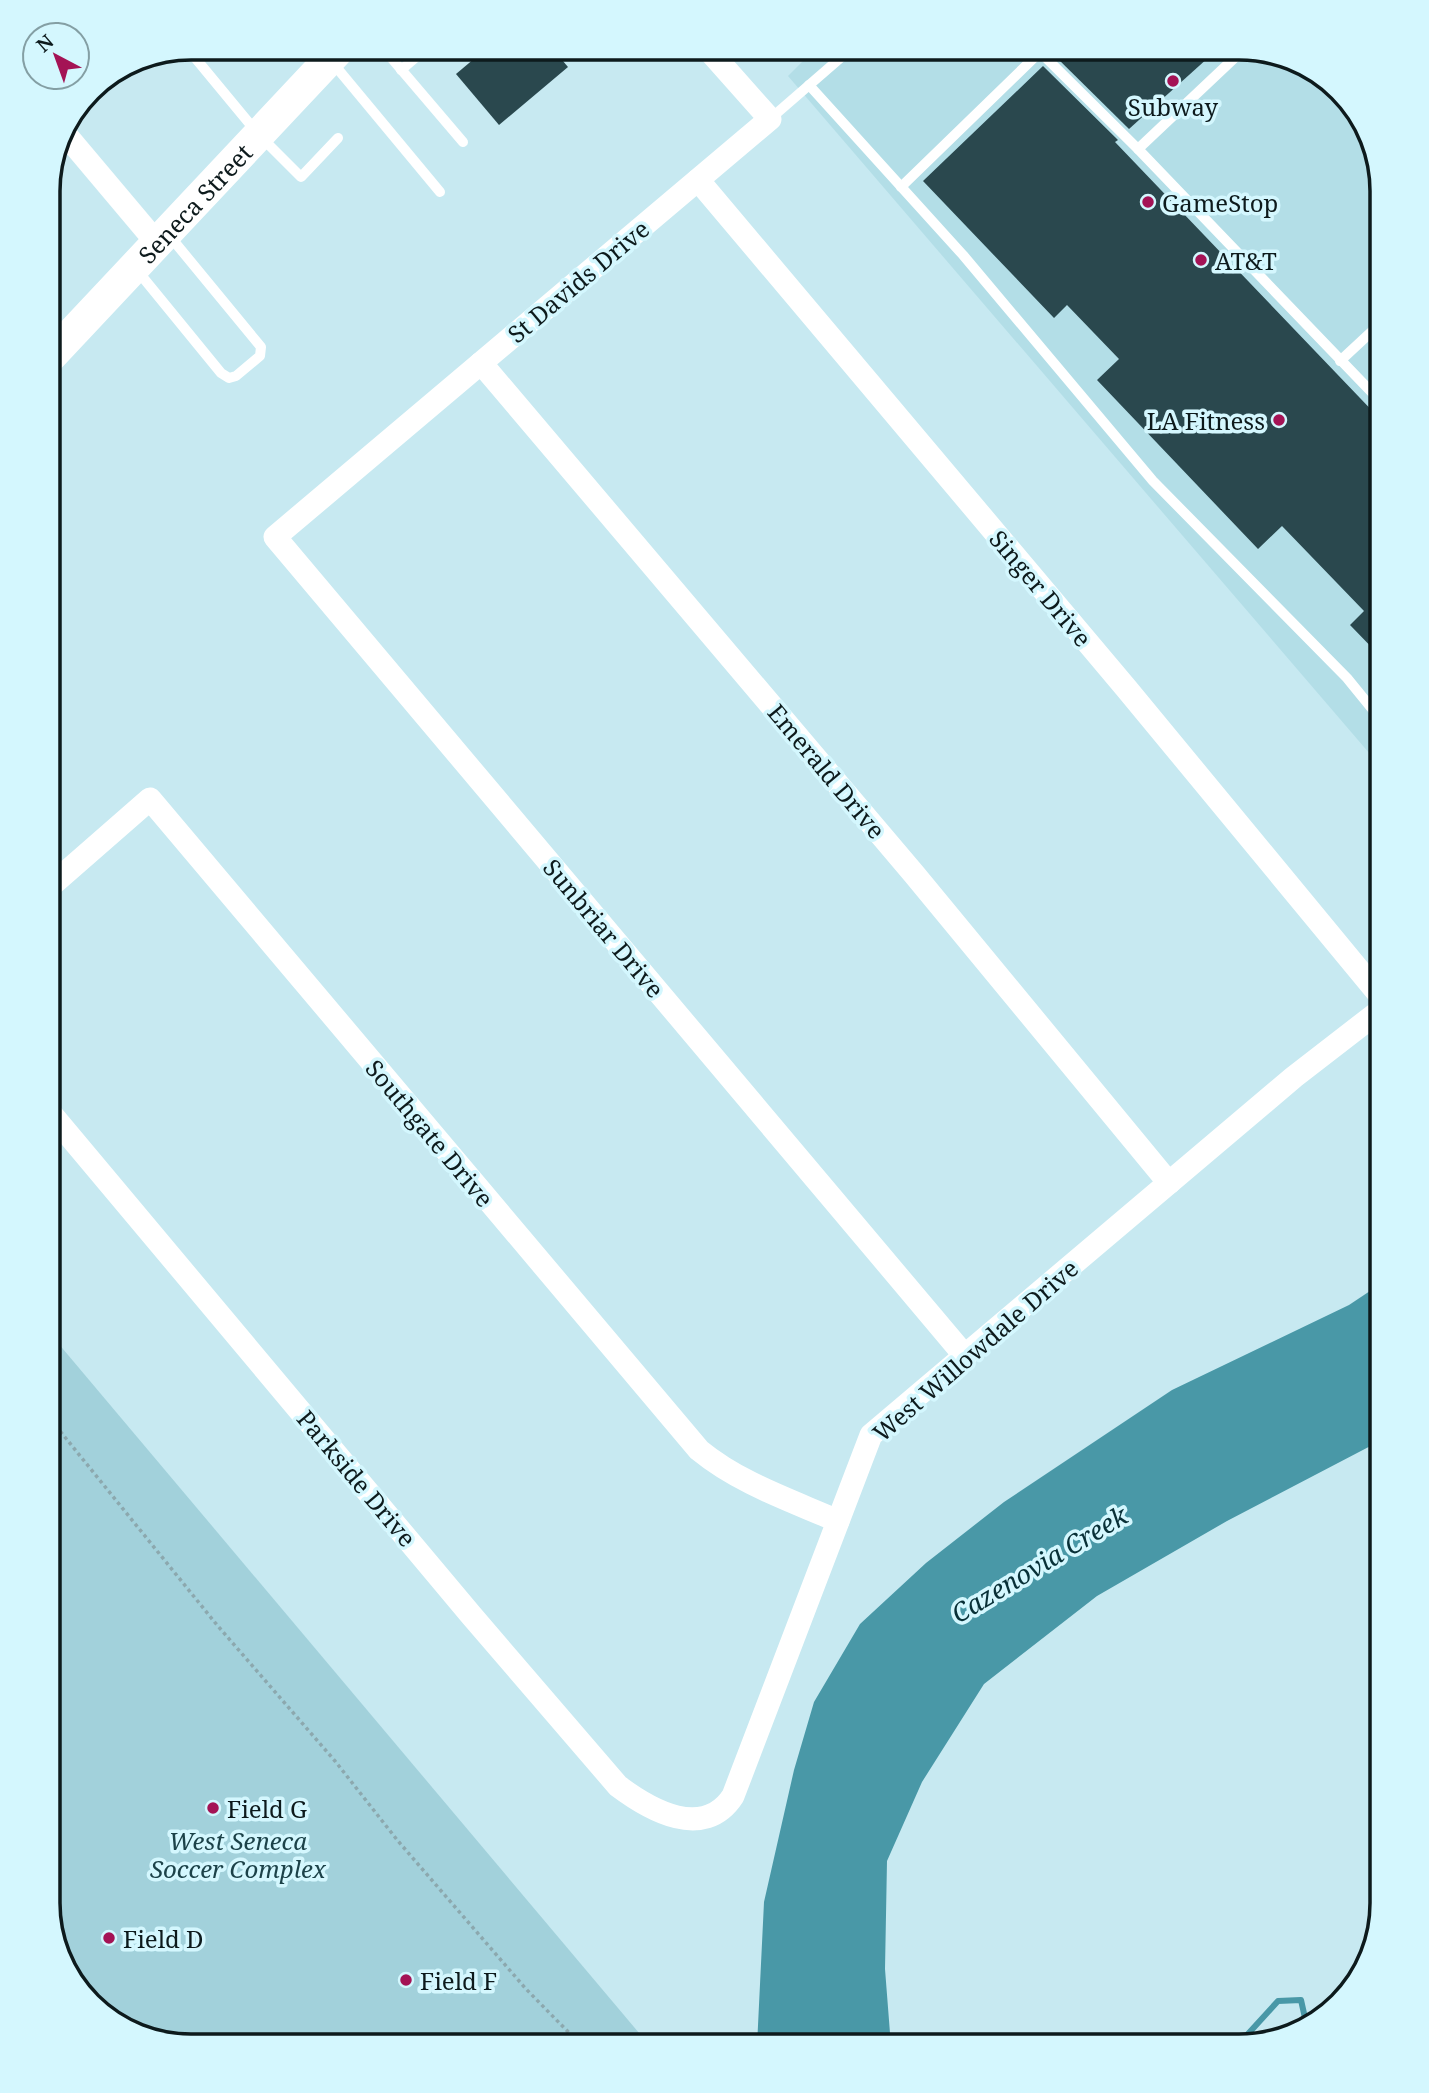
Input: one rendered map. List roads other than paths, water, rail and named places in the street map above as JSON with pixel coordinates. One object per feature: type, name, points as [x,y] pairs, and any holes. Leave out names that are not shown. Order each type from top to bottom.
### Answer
[{"type":"street","name":"Seneca Street","points":[[60,345],[329,60]]},
{"type":"street","points":[[718,60],[770,119]]},
{"type":"street","name":"St Davids Drive","points":[[313,505],[770,119]]},
{"type":"street","points":[[70,139],[162,238]]},
{"type":"street","name":"Singer Drive","points":[[698,180],[1117,677],[1370,983]]},
{"type":"street","name":"Emerald Drive","points":[[481,363],[914,874],[1169,1183]]},
{"type":"street","name":"Sunbriar Drive","points":[[313,505],[275,537],[965,1356]]},
{"type":"street","name":"Southgate Drive","points":[[60,878],[150,799],[699,1450],[720,1468],[745,1481],[838,1521]]},
{"type":"street","name":"West Willowdale Drive","points":[[688,1818],[702,1819],[714,1815],[725,1808],[733,1796],[871,1435],[1294,1077],[1370,1018]]},
{"type":"street","name":"Parkside Drive","points":[[60,1125],[471,1615],[618,1786],[638,1801],[660,1812],[688,1818]]},
{"type":"lane","points":[[197,60],[259,135],[301,177],[338,138]]},
{"type":"lane","points":[[340,60],[440,192]]},
{"type":"lane","points":[[393,60],[463,142]]},
{"type":"lane","points":[[401,70],[413,60]]},
{"type":"lane","points":[[770,119],[838,60]]},
{"type":"lane","points":[[901,187],[1029,60]]},
{"type":"lane","points":[[1049,60],[1370,391]]},
{"type":"lane","points":[[1138,149],[1232,60]]},
{"type":"lane","points":[[809,85],[963,255],[1153,481],[1347,678],[1370,706]]},
{"type":"lane","points":[[134,267],[229,378],[236,376],[260,356],[261,347],[162,238]]},
{"type":"lane","points":[[1340,361],[1370,332]]},
{"type":"water","name":"Cazenovia Creek","points":[[1370,1291],[1370,1446],[1227,1521],[1097,1596],[984,1684],[922,1782],[887,1861],[885,1969],[890,2034],[758,2034],[764,1902],[794,1770],[814,1702],[860,1624],[926,1563],[1004,1502],[1172,1390],[1349,1305]]},
{"type":"waterway","points":[[1249,2033],[1278,2001],[1301,2000],[1304,2016]]},
{"type":"place","name":"Subway","points":[[1173,81]]},
{"type":"place","name":"GameStop","points":[[1148,202]]},
{"type":"place","name":"AT&T","points":[[1201,260]]},
{"type":"place","name":"LA Fitness","points":[[1279,420]]},
{"type":"place","name":"Field G","points":[[213,1808]]},
{"type":"place","name":"Field D","points":[[109,1938]]},
{"type":"place","name":"Field F","points":[[406,1980]]},
{"type":"park label","name":"West Seneca Soccer Complex","points":[[238,1854]]}]
